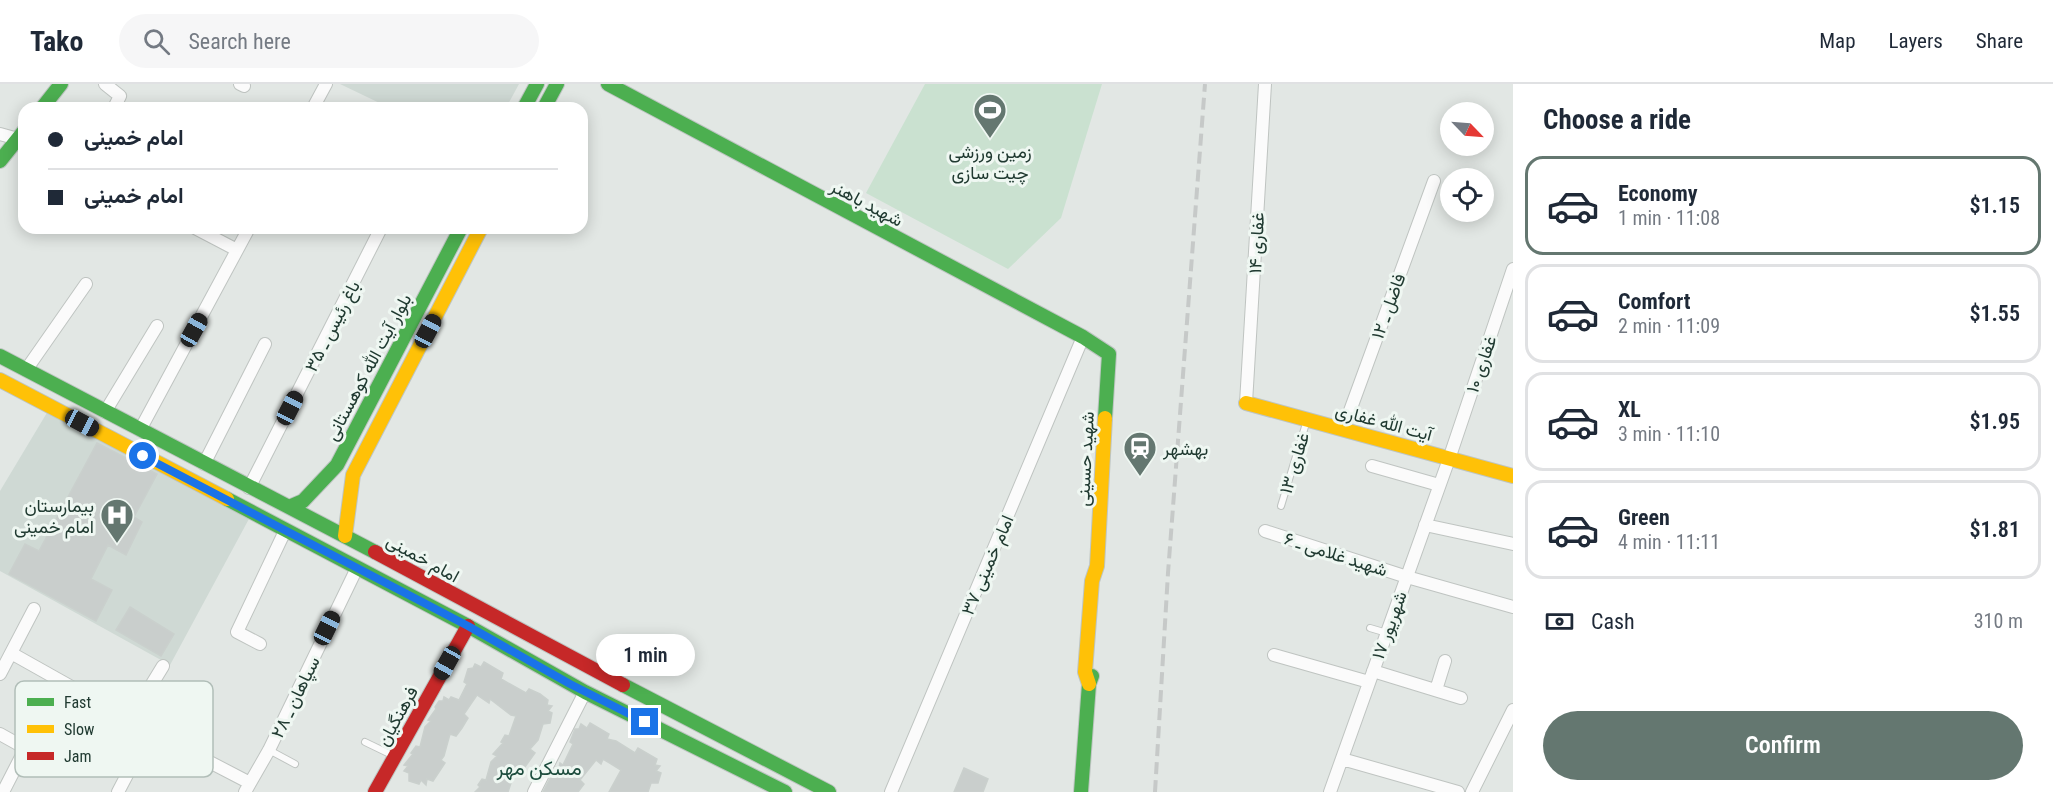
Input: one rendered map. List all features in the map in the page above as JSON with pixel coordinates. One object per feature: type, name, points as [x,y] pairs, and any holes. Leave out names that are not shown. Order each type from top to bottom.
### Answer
[{"type":"main road","points":[[47,102],[61,84]]},
{"type":"main road","points":[[528,102],[537,84]]},
{"type":"main road","points":[[550,96],[568,84]]},
{"type":"main road","name":"شهید باهنر","points":[[608,84],[1083,337],[1109,354]]},
{"type":"main road","points":[[0,161],[18,139]]},
{"type":"main road","name":"بلوار آیت الله کوهستانی","points":[[289,507],[303,501],[337,465],[458,234]]},
{"type":"main road","name":"بلوار آیت الله کوهستانی","points":[[345,536],[353,475],[478,234]]},
{"type":"main road","name":"شهید حسینی","points":[[1081,792],[1089,684],[1095,670],[1102,582],[1097,566],[1109,354]]},
{"type":"main road","name":"امام خمینی","points":[[0,356],[249,488],[345,536],[553,649],[829,792]]},
{"type":"main road","points":[[0,380],[468,626],[585,692],[785,792]]},
{"type":"main road","name":"آیت الله غفاری","points":[[1246,403],[1513,476]]},
{"type":"main road","points":[[337,465],[336,473],[340,479],[347,480],[353,475]]},
{"type":"main road","name":"فرهنگیان","points":[[375,792],[468,626]]},
{"type":"main road","points":[[542,669],[553,649]]},
{"type":"street","points":[[105,84],[120,96],[117,102]]},
{"type":"street","points":[[316,102],[326,84]]},
{"type":"street","name":"غفاری ۱۴","points":[[1246,403],[1265,84]]},
{"type":"street","points":[[0,134],[18,135]]},
{"type":"street","name":"فاضل ـ ۱۲","points":[[1343,430],[1434,182]]},
{"type":"street","points":[[206,234],[237,250]]},
{"type":"street","points":[[140,430],[246,234]]},
{"type":"street","name":"باغ رئیس ـ ۳۵","points":[[249,488],[378,234]]},
{"type":"street","name":"غفاری ۱۰","points":[[1449,459],[1513,269]]},
{"type":"street","points":[[26,370],[86,284]]},
{"type":"street","points":[[105,412],[157,326]]},
{"type":"street","name":"امام خمینی ۳۷","points":[[891,792],[1083,337]]},
{"type":"street","points":[[204,464],[265,344]]},
{"type":"street","name":"۱۷ شهریور","points":[[1330,792],[1449,459]]},
{"type":"street","points":[[1372,466],[1439,485]]},
{"type":"street","points":[[1425,525],[1513,544]]},
{"type":"street","points":[[260,644],[237,632],[285,531]]},
{"type":"street","name":"شهید غلامی ـ ۶","points":[[1264,531],[1407,577],[1513,607]]},
{"type":"street","name":"سپاهان ـ ۲۸","points":[[247,787],[269,750],[357,568]]},
{"type":"street","points":[[0,674],[34,609]]},
{"type":"street","points":[[11,653],[60,681]]},
{"type":"street","points":[[1274,655],[1436,690],[1461,698]]},
{"type":"street","points":[[1436,690],[1445,660]]},
{"type":"street","points":[[154,681],[163,666]]},
{"type":"street","points":[[534,792],[585,692]]},
{"type":"street","points":[[1472,792],[1513,710]]},
{"type":"street","points":[[0,734],[15,742]]},
{"type":"street","points":[[1342,759],[1458,792]]},
{"type":"street","points":[[3,792],[5,776],[15,762]]},
{"type":"street","points":[[213,768],[247,787]]},
{"type":"street","points":[[118,792],[126,777]]},
{"type":"lane","name":"غفاری ۱۳","points":[[1281,506],[1307,420]]},
{"type":"lane","points":[[1370,628],[1387,633]]},
{"type":"lane","points":[[365,742],[394,757]]},
{"type":"lane","points":[[269,750],[295,764]]},
{"type":"shaded area","points":[[340,84],[519,84],[509,102],[378,102]]},
{"type":"shaded area","name":"بیمارستان امام خمینی","points":[[48,411],[250,517],[170,665],[0,571],[0,491]]},
{"type":"green space","name":"زمین ورزشی چیت سازی","points":[[925,84],[1102,84],[1061,218],[1008,269],[866,193]]},
{"type":"building","points":[[97,443],[157,474],[134,517],[142,522],[126,555],[108,545],[91,579],[112,590],[96,621],[9,574],[25,544],[39,551]]},
{"type":"building","points":[[130,607],[174,634],[161,656],[116,630]]},
{"type":"building","points":[[484,662],[503,673],[501,679],[526,693],[529,689],[540,694],[548,700],[547,705],[552,706],[548,711],[552,713],[550,723],[543,724],[538,740],[530,749],[535,753],[522,771],[516,768],[508,792],[475,792],[480,787],[478,785],[482,779],[486,780],[491,762],[497,756],[493,754],[503,743],[501,742],[505,735],[509,736],[516,716],[511,715],[490,699],[489,703],[477,695],[464,714],[468,718],[462,728],[456,736],[450,734],[441,760],[445,763],[433,781],[427,779],[426,785],[421,780],[419,784],[409,781],[409,773],[404,771],[408,766],[404,765],[416,746],[420,747],[425,727],[431,721],[428,720],[436,709],[435,707],[439,701],[443,701],[444,697],[449,700],[451,697],[459,700],[467,684],[464,682],[468,669],[473,668],[475,664],[481,667]]},
{"type":"building","points":[[590,723],[609,734],[607,739],[616,741],[635,753],[638,748],[657,759],[655,765],[660,766],[656,771],[661,773],[658,783],[651,783],[648,792],[609,792],[621,770],[603,759],[601,764],[596,760],[580,780],[584,784],[578,792],[543,792],[556,767],[559,768],[560,763],[563,765],[573,744],[570,742],[575,729],[579,729],[581,724],[587,728]]},
{"type":"building","points":[[964,768],[988,779],[983,792],[954,792]]},
{"type":"railway","points":[[1155,792],[1168,573],[1205,84]]},
{"type":"traffic: fast","points":[[47,102],[61,84]]},
{"type":"traffic: fast","points":[[527,102],[537,84]]},
{"type":"traffic: fast","points":[[547,102],[557,84]]},
{"type":"traffic: fast","points":[[608,84],[1083,337],[1109,354],[1105,418]]},
{"type":"traffic: fast","points":[[0,161],[18,138]]},
{"type":"traffic: fast","points":[[289,507],[303,501],[337,465],[458,234]]},
{"type":"traffic: fast","points":[[0,356],[375,552]]},
{"type":"traffic: fast","points":[[227,499],[468,626],[585,692],[785,792]]},
{"type":"traffic: fast","points":[[1081,792],[1089,684],[1092,676]]},
{"type":"traffic: fast","points":[[623,685],[829,792]]},
{"type":"traffic: slow","points":[[345,536],[353,475],[478,234]]},
{"type":"traffic: slow","points":[[0,380],[227,499]]},
{"type":"traffic: slow","points":[[1246,403],[1513,476]]},
{"type":"traffic: slow","points":[[1089,684],[1085,672],[1092,581],[1097,566],[1105,418]]},
{"type":"traffic: jam","points":[[375,552],[623,685]]},
{"type":"traffic: jam","points":[[375,792],[468,626]]},
{"type":"place","name":"زمین ورزشی چیت سازی","points":[[990,139]]},
{"type":"place","name":"بهشهر","points":[[1140,477]]},
{"type":"place","name":"بیمارستان امام خمینی","points":[[117,544]]},
{"type":"district","name":"مسکن مهر","points":[[539,768]]},
{"type":"route","points":[[143,456],[468,626],[542,669],[645,722]]}]
